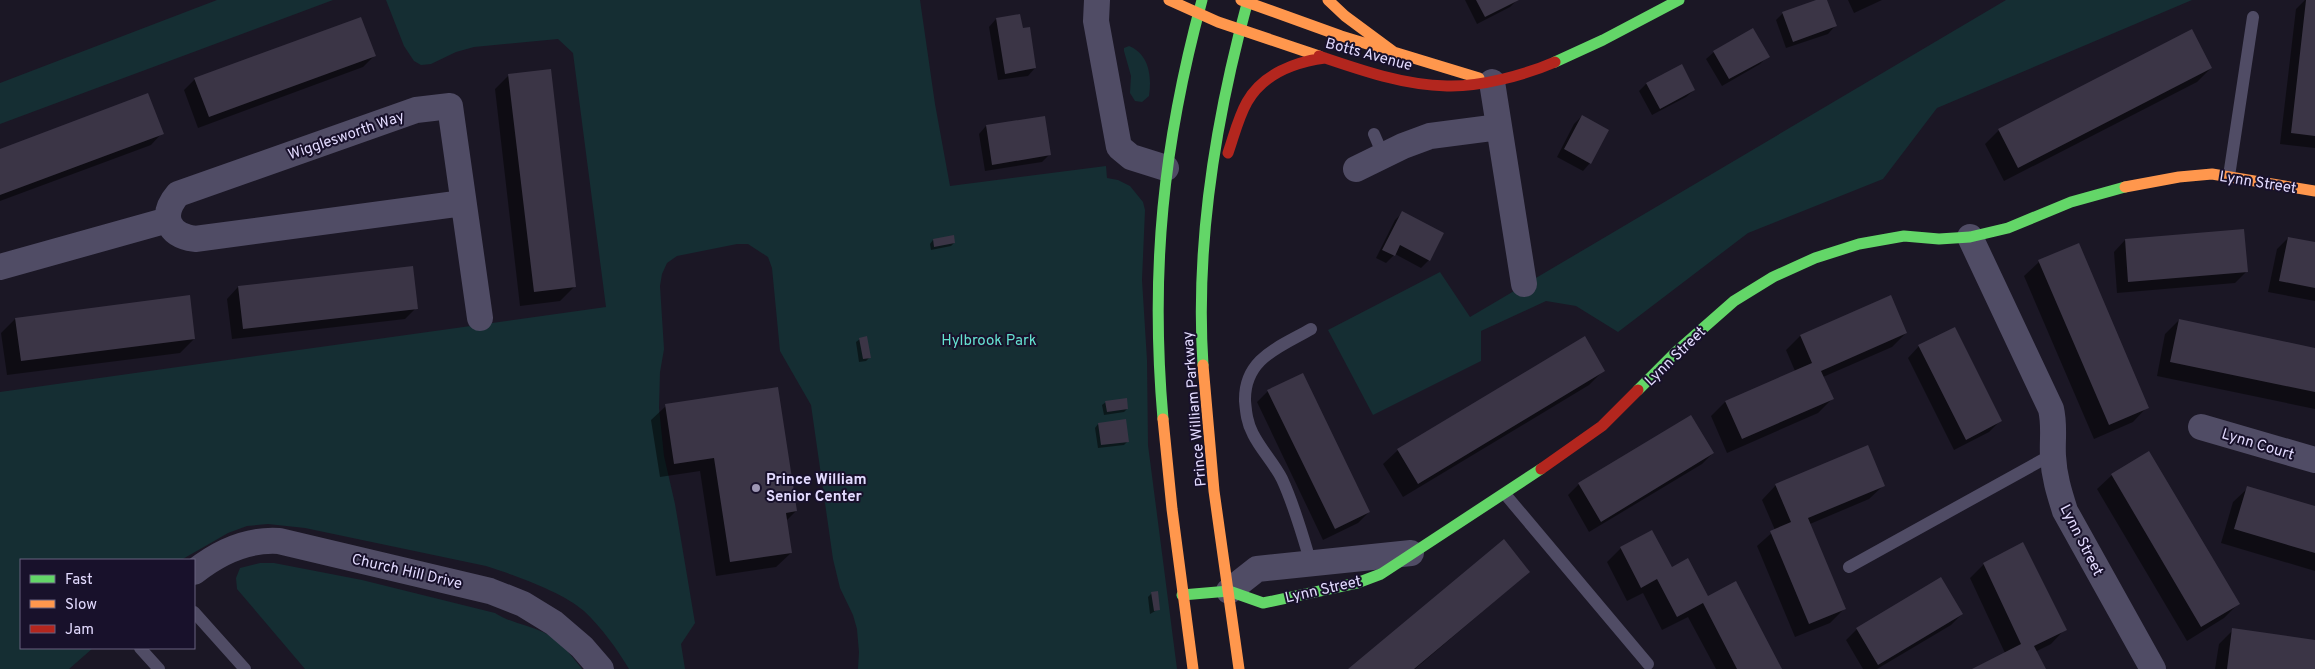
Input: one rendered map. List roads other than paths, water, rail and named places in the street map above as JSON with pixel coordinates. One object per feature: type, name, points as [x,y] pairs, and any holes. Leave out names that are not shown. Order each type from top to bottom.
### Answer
[{"type":"street","points":[[1097,0],[1096,21],[1116,137],[1122,151],[1146,164],[1166,168]]},
{"type":"street","name":"Botts Avenue","points":[[1169,0],[1198,14],[1240,30],[1325,58],[1411,82],[1444,86],[1492,82],[1538,69],[1582,53],[1679,0]]},
{"type":"street","name":"Prince William Parkway","points":[[1193,669],[1182,595],[1164,437],[1159,326],[1160,240],[1166,168],[1184,64],[1202,0]]},
{"type":"street","points":[[1328,0],[1345,16],[1395,53]]},
{"type":"street","name":"Botts Avenue","points":[[1246,1],[1341,36],[1492,82]]},
{"type":"street","name":"Prince William Parkway","points":[[1239,669],[1206,416],[1201,311],[1205,236],[1217,143],[1246,1]]},
{"type":"street","points":[[1209,206],[1246,104],[1254,91],[1264,82],[1290,67],[1312,59],[1325,58]]},
{"type":"street","points":[[1492,82],[1524,284]]},
{"type":"street","name":"Wigglesworth Way","points":[[168,220],[170,203],[178,194],[416,110],[450,106],[480,318]]},
{"type":"street","points":[[1356,169],[1379,144],[1452,132],[1499,127]]},
{"type":"street","name":"Lynn Street","points":[[1182,595],[1228,591],[1263,603],[1357,582],[1381,574],[1505,494],[1602,426],[1676,352],[1734,301],[1773,277],[1815,258],[1859,244],[1904,236],[1939,239],[1970,237],[2008,228],[2072,202],[2124,187],[2179,177],[2212,174],[2315,192]]},
{"type":"street","points":[[0,267],[168,220],[173,230],[183,237],[195,239],[464,203]]},
{"type":"street","name":"Lynn Street","points":[[1970,237],[2051,409],[2055,423],[2053,454],[2056,482],[2065,511],[2153,669]]},
{"type":"street","name":"Lynn Court","points":[[2201,426],[2315,460]]},
{"type":"street","name":"Church Hill Drive","points":[[195,571],[224,553],[249,543],[265,540],[490,591],[523,604],[554,623],[582,647],[601,669]]},
{"type":"street","name":"Lynn Street","points":[[1228,591],[1258,570],[1411,553]]},
{"type":"lane","points":[[2229,176],[2253,17]]},
{"type":"lane","points":[[1311,329],[1259,362],[1248,379],[1245,396],[1248,423],[1281,478],[1296,515],[1319,591]]},
{"type":"lane","points":[[1849,567],[2053,454]]},
{"type":"lane","points":[[1505,494],[1648,664]]},
{"type":"lane","points":[[195,613],[245,669]]},
{"type":"lane","points":[[141,649],[159,669]]},
{"type":"place","name":"Prince William Senior Center","points":[[756,488]]},
{"type":"park label","name":"Hylbrook Park","points":[[989,340]]}]
